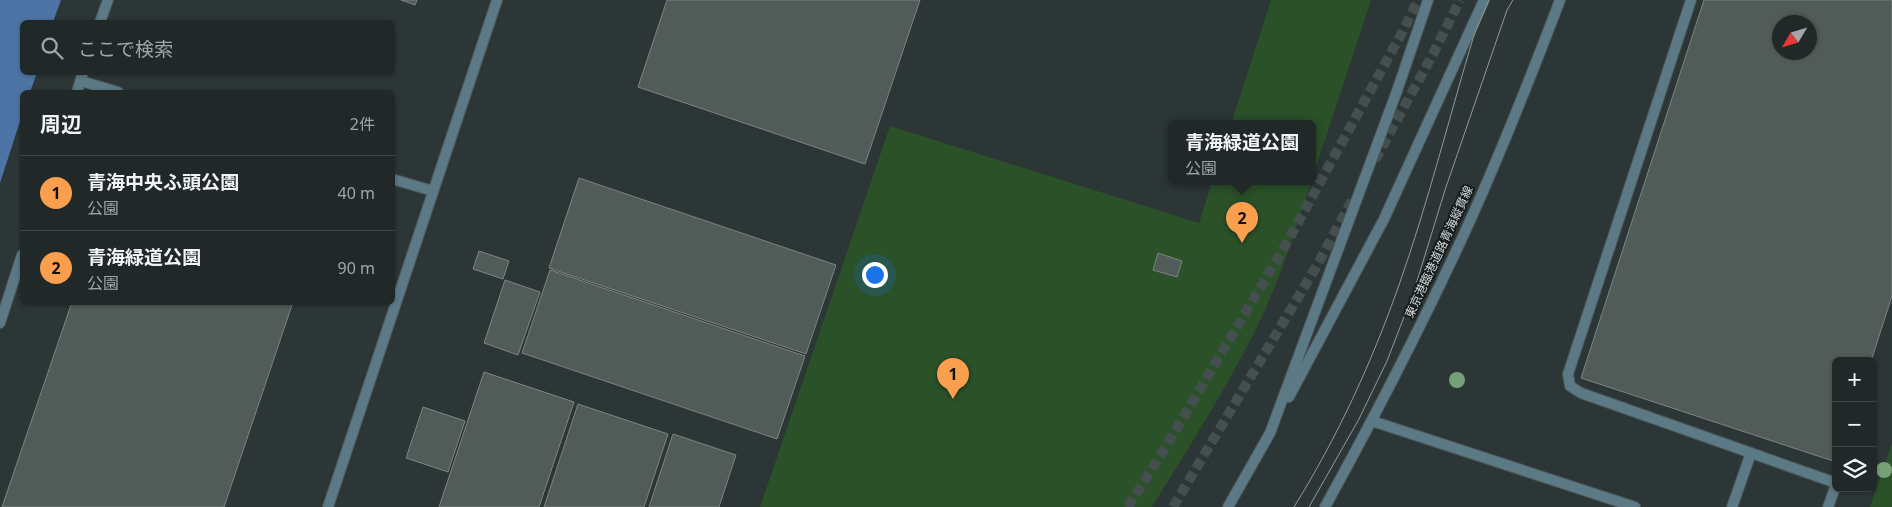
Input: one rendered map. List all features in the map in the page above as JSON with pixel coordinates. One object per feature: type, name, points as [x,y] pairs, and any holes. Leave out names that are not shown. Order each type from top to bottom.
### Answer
[{"type":"street","points":[[101,20],[108,0]]},
{"type":"street","points":[[328,507],[497,0]]},
{"type":"street","points":[[1270,433],[1394,100],[1428,0]]},
{"type":"street","points":[[1228,507],[1270,433],[1384,219],[1484,0]]},
{"type":"street","name":"東京港臨港道路青海縦貫線","points":[[1325,507],[1372,421],[1464,233],[1534,68],[1560,0]]},
{"type":"street","points":[[1691,0],[1568,374],[1570,386],[1581,393],[1832,483]]},
{"type":"street","points":[[78,90],[82,77],[113,90]]},
{"type":"street","points":[[395,179],[433,191]]},
{"type":"street","points":[[0,323],[20,261]]},
{"type":"street","points":[[1372,421],[1635,507]]},
{"type":"street","points":[[1732,507],[1751,453]]},
{"type":"street","points":[[1828,507],[1833,492]]},
{"type":"green space","points":[[1271,0],[1371,0],[1316,167],[1316,120],[1232,120]]},
{"type":"green space","points":[[890,126],[1199,223],[1211,185],[1310,185],[1269,301],[1240,361],[1152,507],[760,507]]},
{"type":"green space","points":[[1892,443],[1892,507],[1870,507],[1875,492],[1877,492],[1877,487]]},
{"type":"water","points":[[0,0],[61,0],[54,20],[20,20],[20,75],[36,75],[31,90],[20,90],[20,121],[0,183]]},
{"type":"building","points":[[401,0],[417,0],[415,5]]},
{"type":"building","points":[[667,0],[920,0],[865,164],[638,87]]},
{"type":"building","points":[[1704,0],[1892,0],[1892,296],[1872,357],[1832,357],[1832,461],[1581,378]]},
{"type":"building","points":[[579,178],[836,265],[806,354],[549,268]]},
{"type":"building","points":[[479,251],[509,261],[503,279],[473,269]]},
{"type":"building","points":[[1158,253],[1182,261],[1177,277],[1153,270]]},
{"type":"building","points":[[550,270],[805,356],[777,439],[522,353]]},
{"type":"building","points":[[505,280],[540,292],[518,355],[484,343]]},
{"type":"building","points":[[71,305],[292,305],[224,507],[2,507]]},
{"type":"building","points":[[484,372],[574,402],[539,507],[439,507]]},
{"type":"building","points":[[578,404],[668,434],[644,507],[544,507]]},
{"type":"building","points":[[423,407],[465,421],[448,472],[406,458]]},
{"type":"building","points":[[673,434],[736,455],[719,507],[649,507]]},
{"type":"tunnel","points":[[1128,507],[1285,246],[1403,31],[1418,0]]},
{"type":"tunnel","points":[[1375,160],[1460,0]]},
{"type":"tunnel","points":[[1173,507],[1315,269],[1354,197]]},
{"type":"tram line","points":[[1294,507],[1339,427],[1365,371],[1388,314],[1410,254],[1474,35],[1489,0]]},
{"type":"tram line","points":[[1309,507],[1359,419],[1387,361],[1414,291],[1445,190],[1507,10],[1513,0]]},
{"type":"place","name":"青海緑道公園","points":[[1242,243]]},
{"type":"place","name":"青海中央ふ頭公園","points":[[953,399]]}]
